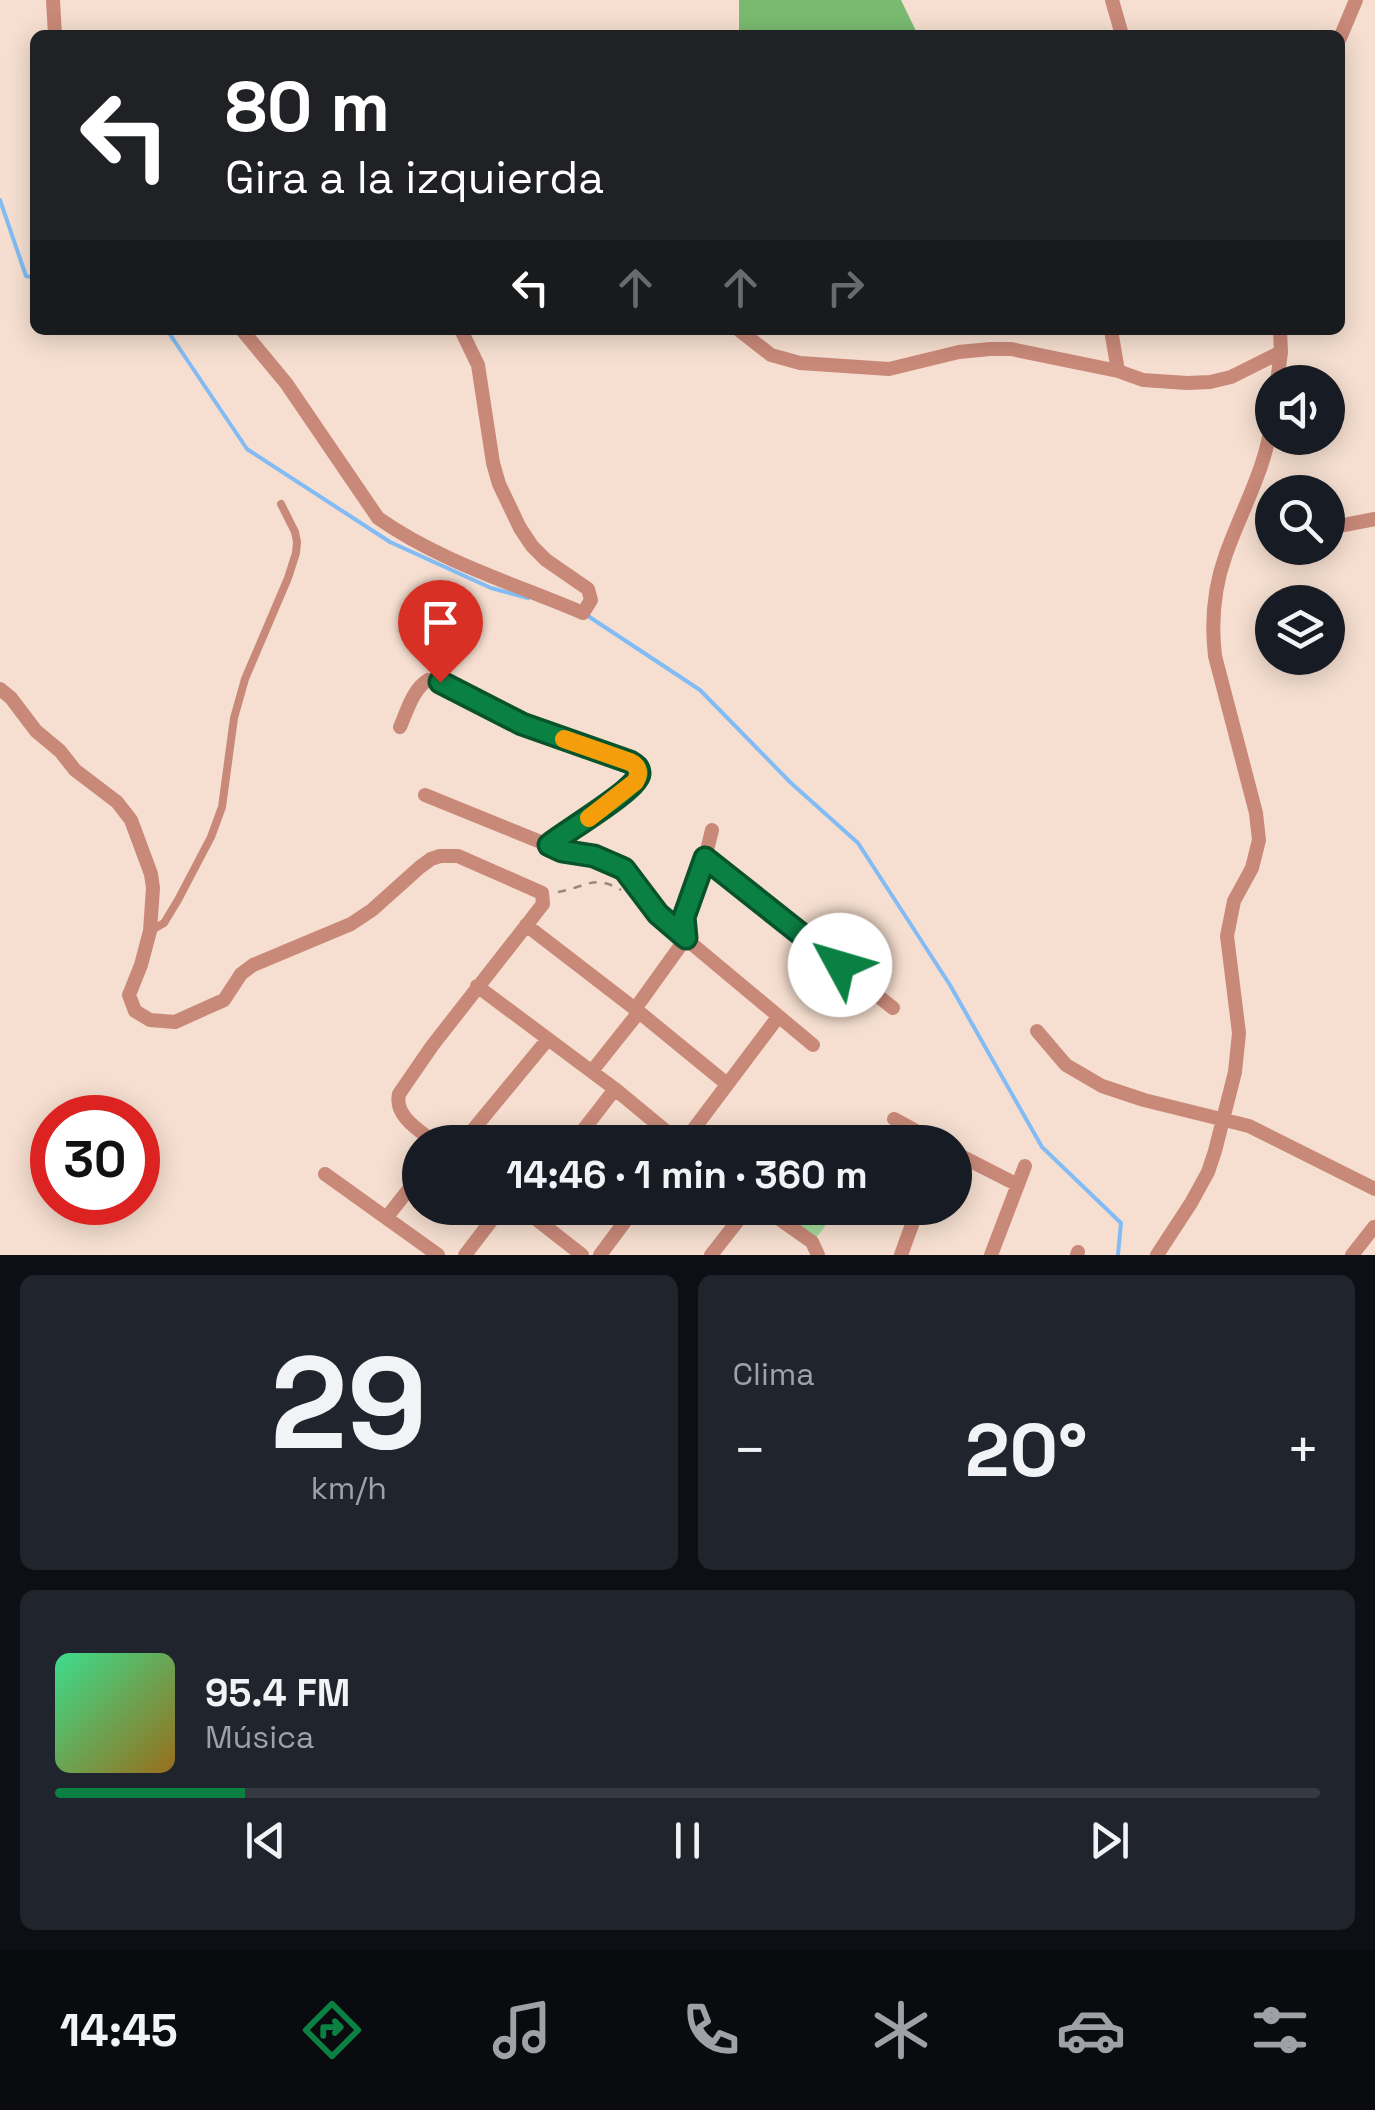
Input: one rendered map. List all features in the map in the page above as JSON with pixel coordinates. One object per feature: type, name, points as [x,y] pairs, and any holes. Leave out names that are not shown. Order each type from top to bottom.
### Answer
[{"type":"street","points":[[53,0],[55,30]]},
{"type":"street","points":[[1112,0],[1121,30]]},
{"type":"street","points":[[1343,30],[1356,0]]},
{"type":"street","points":[[246,335],[286,383],[378,518],[460,562],[583,613],[591,600],[588,589],[532,546],[499,484],[492,463],[478,365],[463,335]]},
{"type":"street","points":[[746,335],[771,355],[800,363],[889,369],[959,352],[1011,349],[1118,371],[1143,380],[1187,383],[1231,377],[1281,352]]},
{"type":"street","points":[[1111,335],[1118,371]]},
{"type":"street","points":[[1279,365],[1280,335]]},
{"type":"street","points":[[1157,1255],[1208,1172],[1235,1072],[1239,1033],[1227,936],[1234,902],[1252,868],[1259,840],[1256,813],[1214,656],[1212,631],[1225,557],[1266,455]]},
{"type":"street","points":[[1345,525],[1375,520]]},
{"type":"street","points":[[400,727],[415,693],[428,680],[440,682],[522,724],[633,763],[639,774],[635,782],[549,845]]},
{"type":"street","points":[[0,689],[69,764],[128,814],[153,881],[150,930],[130,990],[131,1004],[150,1020],[175,1022],[224,1000],[241,974],[253,965],[351,924],[432,858],[458,856],[539,891],[543,904],[477,986],[399,1094],[400,1111],[415,1125]]},
{"type":"street","points":[[425,795],[562,851],[594,856],[624,869],[668,924],[813,1045]]},
{"type":"street","points":[[592,1072],[686,938],[684,917],[712,830]]},
{"type":"street","points":[[705,858],[893,1008]]},
{"type":"street","points":[[526,925],[727,1084]]},
{"type":"street","points":[[477,986],[661,1125]]},
{"type":"street","points":[[695,1125],[778,1017]]},
{"type":"street","points":[[1037,1031],[1066,1065],[1102,1086],[1249,1126],[1375,1189]]},
{"type":"street","points":[[477,1125],[548,1038]]},
{"type":"street","points":[[587,1125],[616,1089]]},
{"type":"street","points":[[894,1119],[905,1125]]},
{"type":"street","points":[[972,1162],[1018,1185]]},
{"type":"street","points":[[991,1255],[1025,1166]]},
{"type":"street","points":[[325,1174],[438,1255]]},
{"type":"street","points":[[387,1216],[402,1197]]},
{"type":"street","points":[[464,1255],[488,1225]]},
{"type":"street","points":[[543,1225],[578,1254]]},
{"type":"street","points":[[600,1255],[623,1225]]},
{"type":"street","points":[[711,1255],[735,1225]]},
{"type":"street","points":[[788,1225],[812,1242],[818,1255]]},
{"type":"street","points":[[902,1255],[912,1225]]},
{"type":"street","points":[[1352,1255],[1374,1227]]},
{"type":"lane","points":[[150,930],[164,923],[178,900],[222,806],[234,718],[244,679],[296,553],[294,532],[281,504]]},
{"type":"path","points":[[543,896],[598,881],[652,906]]},
{"type":"green space","points":[[739,0],[901,0],[916,30],[739,30]]},
{"type":"green space","points":[[797,1225],[826,1225],[815,1239]]},
{"type":"waterway","points":[[0,200],[26,276],[30,277]]},
{"type":"waterway","points":[[170,335],[247,449],[390,542],[491,588],[528,598]]},
{"type":"waterway","points":[[585,614],[700,690],[791,783],[858,843],[950,985],[1042,1147],[1121,1223],[1118,1255]]},
{"type":"slow traffic","points":[[564,739],[633,763],[638,769],[635,782],[589,818]]},
{"type":"route","points":[[440,682],[522,724],[633,763],[638,769],[635,782],[549,845],[594,856],[624,869],[658,914],[686,938],[684,917],[705,858],[840,965]]}]
